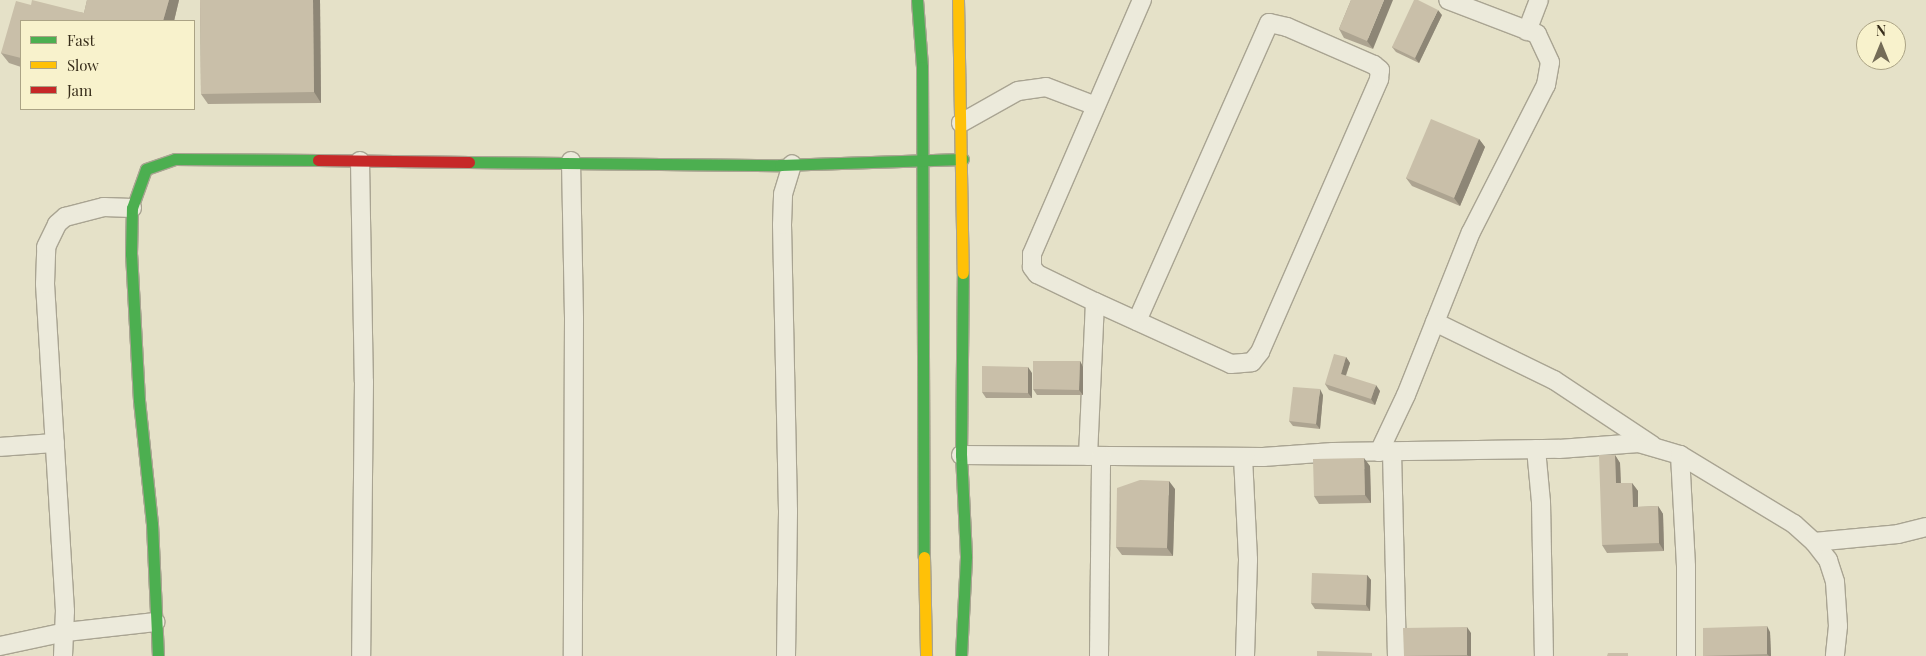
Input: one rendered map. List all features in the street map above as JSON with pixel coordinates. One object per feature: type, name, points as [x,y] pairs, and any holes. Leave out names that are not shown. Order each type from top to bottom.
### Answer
[{"type":"street","points":[[917,0],[922,67],[921,161],[926,656]]},
{"type":"street","points":[[958,0],[962,159],[961,455],[966,556],[961,656]]},
{"type":"street","points":[[1137,321],[1270,23],[1287,26],[1374,65],[1380,70],[1379,79],[1260,352],[1252,362],[1231,364],[1095,302],[1037,274],[1032,267],[1032,254],[1142,0]]},
{"type":"street","points":[[1397,656],[1386,452],[1471,232],[1546,85],[1550,62],[1537,34],[1448,0]]},
{"type":"street","points":[[1528,30],[1540,0]]},
{"type":"street","points":[[961,123],[1018,91],[1046,87],[1096,106]]},
{"type":"street","points":[[158,656],[152,524],[134,338],[132,208],[146,169],[160,162],[175,159],[792,164],[962,159]]},
{"type":"street","points":[[360,161],[364,382],[361,656]]},
{"type":"street","points":[[571,161],[574,319],[573,656]]},
{"type":"street","points":[[786,656],[788,511],[782,225],[783,194],[792,164]]},
{"type":"street","points":[[63,656],[66,632],[45,284],[46,247],[57,224],[65,217],[104,207],[132,208]]},
{"type":"street","points":[[1095,302],[1094,456],[1099,656]]},
{"type":"street","points":[[1435,322],[1554,380],[1635,431],[1654,448]]},
{"type":"street","points":[[961,455],[1243,457],[1536,449],[1639,442],[1680,455],[1794,524],[1814,542],[1828,560],[1835,582],[1838,626],[1835,656]]},
{"type":"street","points":[[0,447],[55,443]]},
{"type":"street","points":[[1536,449],[1541,502],[1544,656]]},
{"type":"street","points":[[1680,455],[1686,567],[1686,656]]},
{"type":"street","points":[[1243,457],[1248,560],[1245,656]]},
{"type":"street","points":[[1814,542],[1898,534],[1926,528]]},
{"type":"street","points":[[0,646],[66,632],[155,622]]},
{"type":"building","points":[[32,0],[84,13],[87,0],[169,0],[163,20],[20,20],[20,58],[1,53],[16,1],[31,5]]},
{"type":"building","points":[[200,0],[313,0],[314,92],[201,94]]},
{"type":"building","points":[[1351,0],[1384,0],[1367,41],[1339,29]]},
{"type":"building","points":[[1414,0],[1418,0],[1438,10],[1415,58],[1392,47]]},
{"type":"building","points":[[1431,119],[1479,139],[1454,198],[1406,178]]},
{"type":"building","points":[[1334,354],[1346,357],[1341,374],[1376,385],[1371,399],[1325,384]]},
{"type":"building","points":[[1033,361],[1080,361],[1079,390],[1033,389]]},
{"type":"building","points":[[982,366],[1028,367],[1028,393],[982,392]]},
{"type":"building","points":[[1293,387],[1320,389],[1316,424],[1289,421]]},
{"type":"building","points":[[1599,455],[1615,455],[1616,483],[1632,483],[1633,507],[1658,506],[1659,543],[1602,545]]},
{"type":"building","points":[[1364,458],[1365,495],[1314,496],[1313,459]]},
{"type":"building","points":[[1140,480],[1169,481],[1167,548],[1116,547],[1117,488]]},
{"type":"building","points":[[1312,573],[1367,575],[1366,605],[1311,603]]},
{"type":"building","points":[[1767,626],[1767,654],[1703,656],[1703,628]]},
{"type":"building","points":[[1467,627],[1467,655],[1404,656],[1403,628]]},
{"type":"building","points":[[1317,651],[1372,653],[1372,656],[1317,656]]},
{"type":"building","points":[[1608,653],[1628,653],[1628,656],[1607,656]]},
{"type":"traffic: fast","points":[[917,0],[922,67],[924,557]]},
{"type":"traffic: fast","points":[[158,656],[152,524],[139,400],[131,254],[132,208],[146,169],[175,159],[318,160]]},
{"type":"traffic: fast","points":[[469,162],[780,165],[963,159]]},
{"type":"traffic: fast","points":[[961,656],[966,556],[961,455],[963,273]]},
{"type":"traffic: slow","points":[[958,0],[963,273]]},
{"type":"traffic: slow","points":[[924,557],[926,656]]},
{"type":"traffic: jam","points":[[318,160],[469,162]]}]
